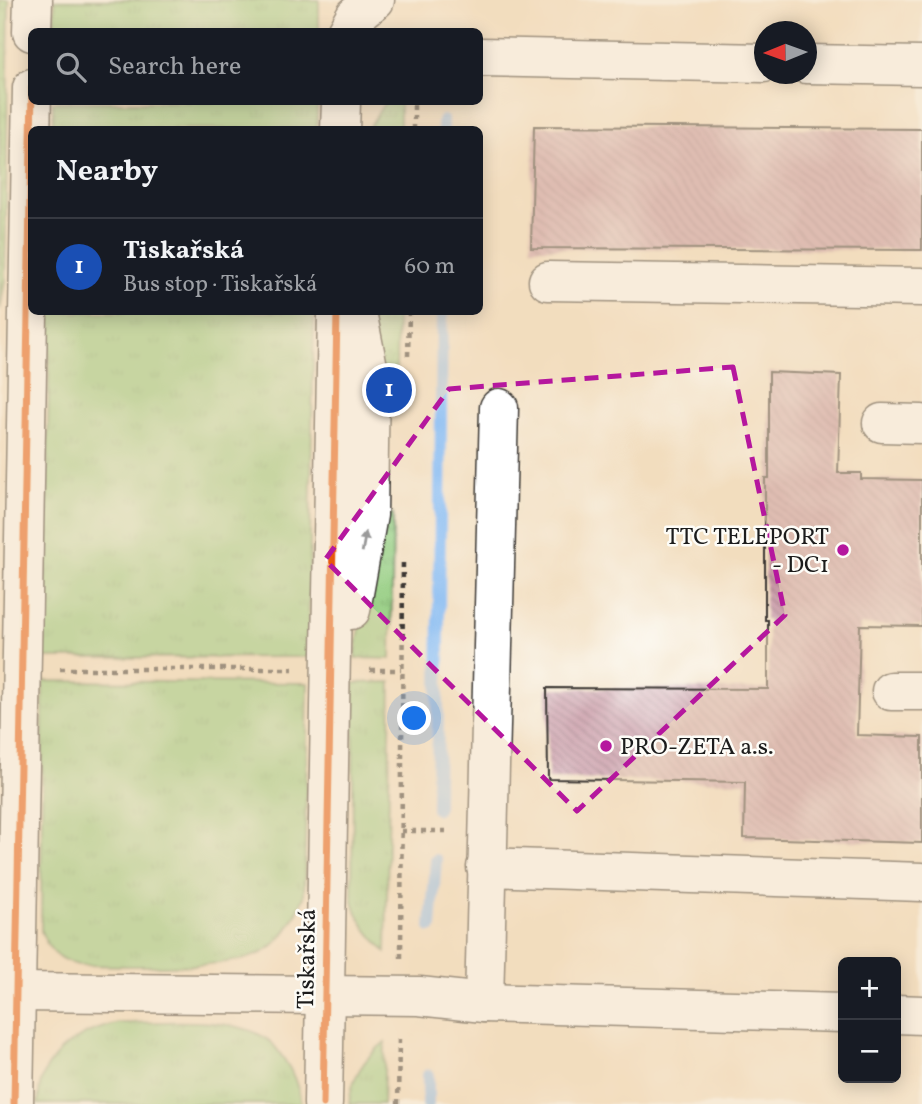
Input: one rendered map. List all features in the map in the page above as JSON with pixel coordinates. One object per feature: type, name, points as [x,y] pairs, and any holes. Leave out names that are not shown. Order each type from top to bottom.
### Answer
[{"type":"street","points":[[32,28],[33,0]]},
{"type":"street","points":[[342,0],[344,28]]},
{"type":"street","points":[[347,28],[355,16],[375,0]]},
{"type":"street","points":[[483,57],[754,63]]},
{"type":"street","points":[[817,64],[922,66]]},
{"type":"street","points":[[31,126],[32,105]]},
{"type":"street","points":[[340,126],[341,105]]},
{"type":"street","points":[[0,391],[28,241]]},
{"type":"street","points":[[548,281],[922,286]]},
{"type":"street","points":[[14,1104],[28,302]]},
{"type":"street","name":"Tiskařská","points":[[323,1104],[337,315]]},
{"type":"street","points":[[330,729],[368,515],[370,377],[358,315]]},
{"type":"street","points":[[484,1003],[499,408]]},
{"type":"street","points":[[882,423],[922,424]]},
{"type":"street","points":[[0,604],[22,696]]},
{"type":"street","points":[[486,867],[922,882]]},
{"type":"street","points":[[16,992],[419,996],[484,1003],[838,1013]]},
{"type":"street","points":[[901,1014],[922,1015]]},
{"type":"path","points":[[414,105],[414,126]]},
{"type":"path","points":[[408,363],[409,315]]},
{"type":"path","points":[[401,959],[403,549]]},
{"type":"path","points":[[59,669],[294,669]]},
{"type":"path","points":[[367,670],[401,670]]},
{"type":"path","points":[[401,831],[455,831]]},
{"type":"path","points":[[398,1104],[399,1037]]},
{"type":"highlighted area","points":[[733,367],[785,615],[577,811],[325,560],[449,389]]},
{"type":"green space","points":[[0,0],[9,0],[5,281],[0,310]]},
{"type":"green space","points":[[55,0],[319,0],[319,28],[54,28]]},
{"type":"green space","points":[[53,105],[317,105],[317,126],[53,126]]},
{"type":"green space","points":[[383,105],[400,105],[400,126],[370,126]]},
{"type":"green space","points":[[50,315],[314,315],[308,657],[44,658]]},
{"type":"green space","points":[[368,315],[397,315],[396,372],[379,373]]},
{"type":"green space","points":[[378,514],[393,514],[391,659],[355,658]]},
{"type":"green space","points":[[43,681],[308,683],[304,897],[289,926],[273,945],[251,957],[230,962],[176,966],[78,965],[64,960],[51,949],[41,931]]},
{"type":"green space","points":[[391,682],[386,952],[361,920],[352,897],[354,683]]},
{"type":"green space","points":[[198,1022],[239,1027],[256,1033],[271,1042],[287,1064],[295,1080],[301,1104],[38,1104],[40,1084],[46,1070],[62,1050],[94,1030],[119,1023]]},
{"type":"green space","points":[[385,1042],[383,1104],[349,1104],[360,1069]]},
{"type":"building","points":[[534,126],[922,129],[922,250],[531,248]]},
{"type":"building","name":"TTC TELEPORT - DC1","points":[[769,372],[841,375],[838,473],[861,473],[861,479],[922,480],[922,626],[860,625],[857,735],[922,737],[922,843],[744,838],[745,782],[548,779],[547,688],[768,689],[765,478],[769,478]]},
{"type":"waterway","points":[[443,121],[443,126]]},
{"type":"waterway","points":[[437,809],[442,315]]},
{"type":"waterway","points":[[431,927],[436,860]]},
{"type":"waterway","points":[[428,1075],[428,1104]]},
{"type":"cycle path","points":[[31,126],[32,105]]},
{"type":"cycle path","points":[[14,1104],[28,314]]},
{"type":"cycle path","points":[[323,1104],[337,315]]},
{"type":"place","name":"Tiskařská","points":[[389,390]]},
{"type":"place","name":"TTC TELEPORT - DC1","points":[[843,550]]},
{"type":"place","name":"PRO-ZETA a.s.","points":[[606,746]]}]
